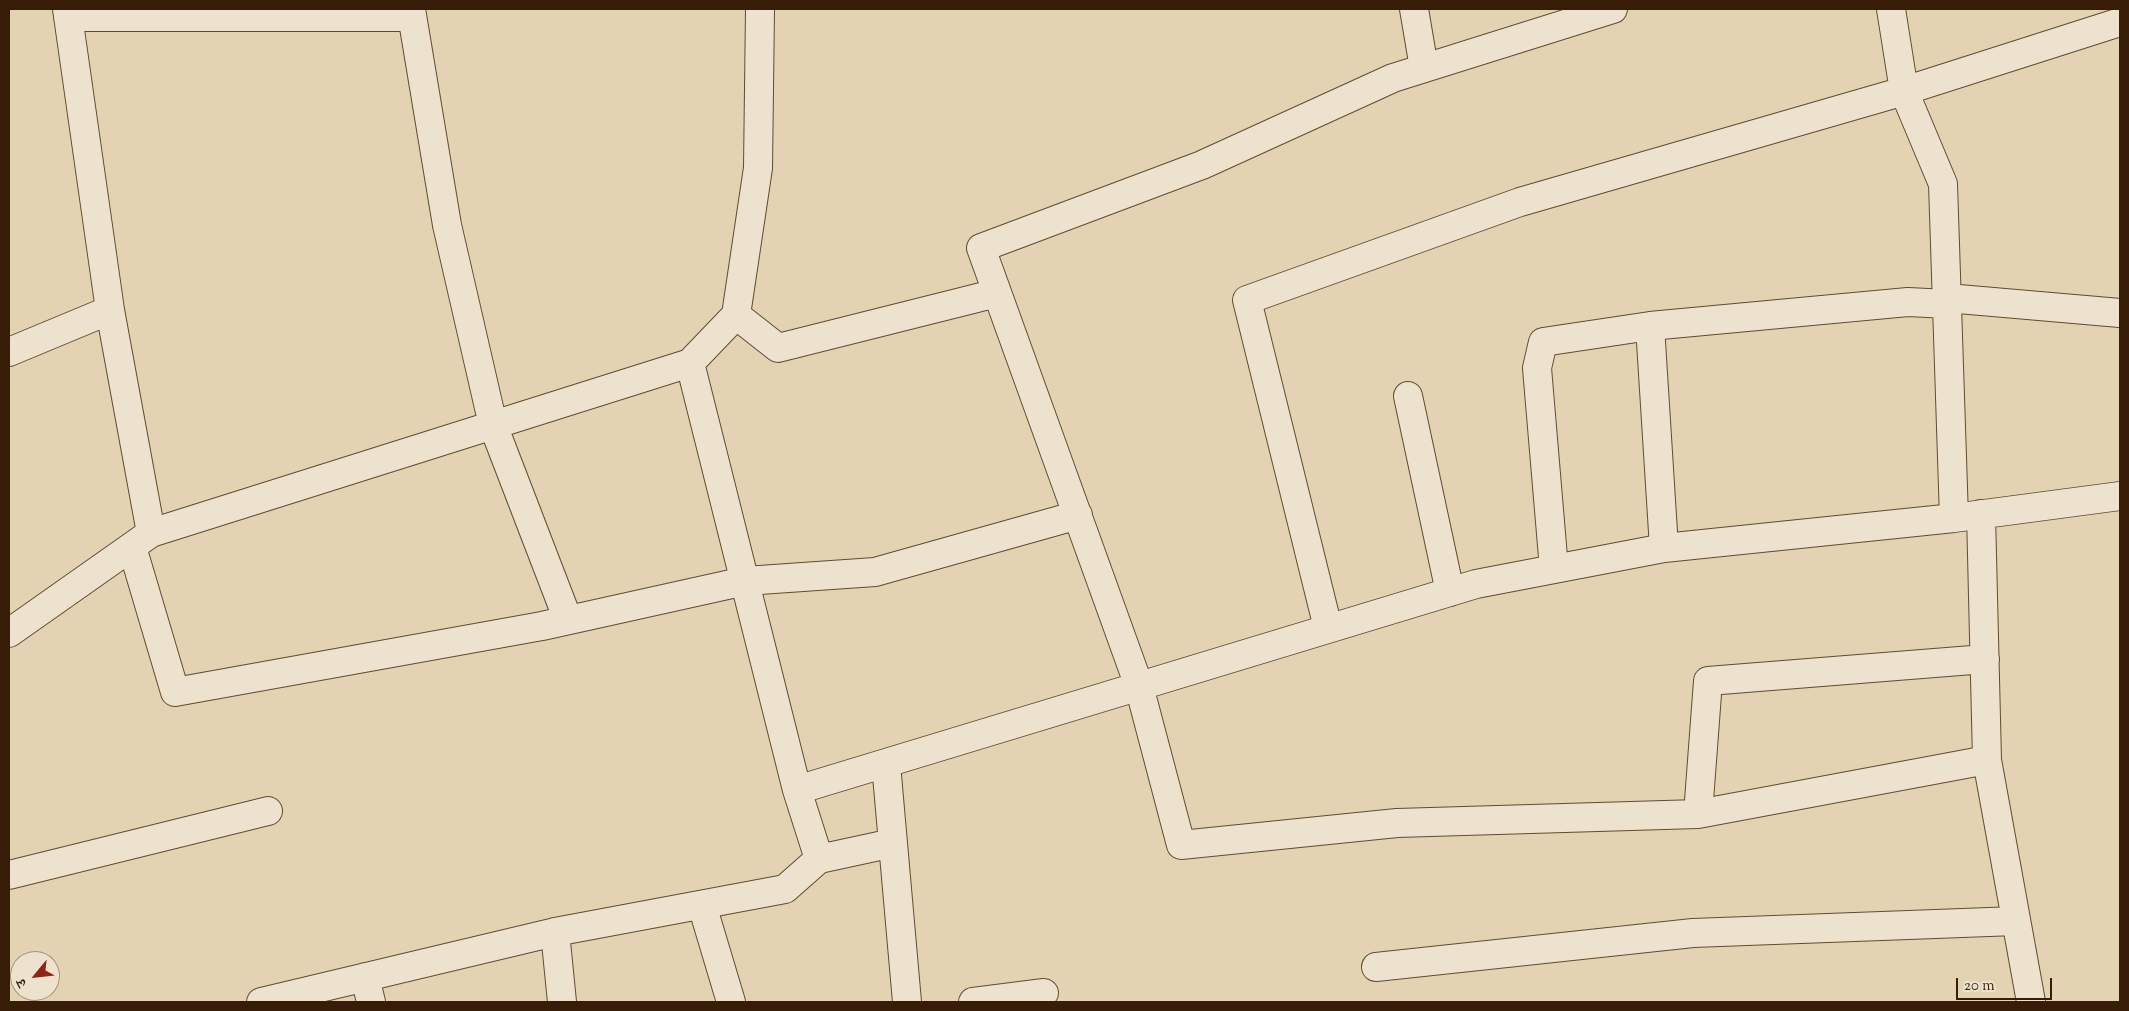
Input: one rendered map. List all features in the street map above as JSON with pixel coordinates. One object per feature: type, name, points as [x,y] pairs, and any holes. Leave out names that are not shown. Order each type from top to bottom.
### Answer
[{"type":"street","points":[[9,633],[142,540],[493,425],[690,363],[736,315],[758,168],[760,9]]},
{"type":"street","points":[[1414,9],[1424,68]]},
{"type":"street","points":[[1613,9],[1393,78],[1202,164],[981,248],[1139,686],[1181,845],[1397,823],[1698,814],[1987,760]]},
{"type":"street","points":[[1891,9],[1904,91],[1943,184],[1954,518]]},
{"type":"street","points":[[2116,9],[2120,18]]},
{"type":"street","points":[[568,620],[493,425],[447,225],[411,13],[68,13],[142,540],[175,692],[568,620],[745,581],[875,572],[1078,515]]},
{"type":"street","points":[[1328,628],[1247,300],[1520,202],[1904,91],[2120,22]]},
{"type":"street","points":[[736,315],[778,348],[997,293]]},
{"type":"street","points":[[1947,298],[2120,313]]},
{"type":"street","points":[[1554,569],[1537,368],[1543,342],[1650,326],[1908,302],[1947,304],[1947,298]]},
{"type":"street","points":[[9,352],[110,310]]},
{"type":"street","points":[[1650,326],[1664,548]]},
{"type":"street","points":[[690,363],[798,790],[819,859]]},
{"type":"street","points":[[1408,396],[1450,592]]},
{"type":"street","points":[[798,790],[1476,584],[1664,548],[1954,518],[2120,496]]},
{"type":"street","points":[[1981,514],[1987,760],[2031,1002]]},
{"type":"street","points":[[1698,814],[1708,680],[1985,659]]},
{"type":"street","points":[[886,764],[907,1002]]},
{"type":"street","points":[[9,875],[268,811]]},
{"type":"street","points":[[261,1002],[368,990],[555,932],[784,889],[819,859],[893,843]]},
{"type":"street","points":[[702,905],[731,1002]]},
{"type":"street","points":[[1376,968],[1693,933],[2016,921]]},
{"type":"street","points":[[555,932],[562,1002]]},
{"type":"street","points":[[973,1002],[1044,993]]}]
